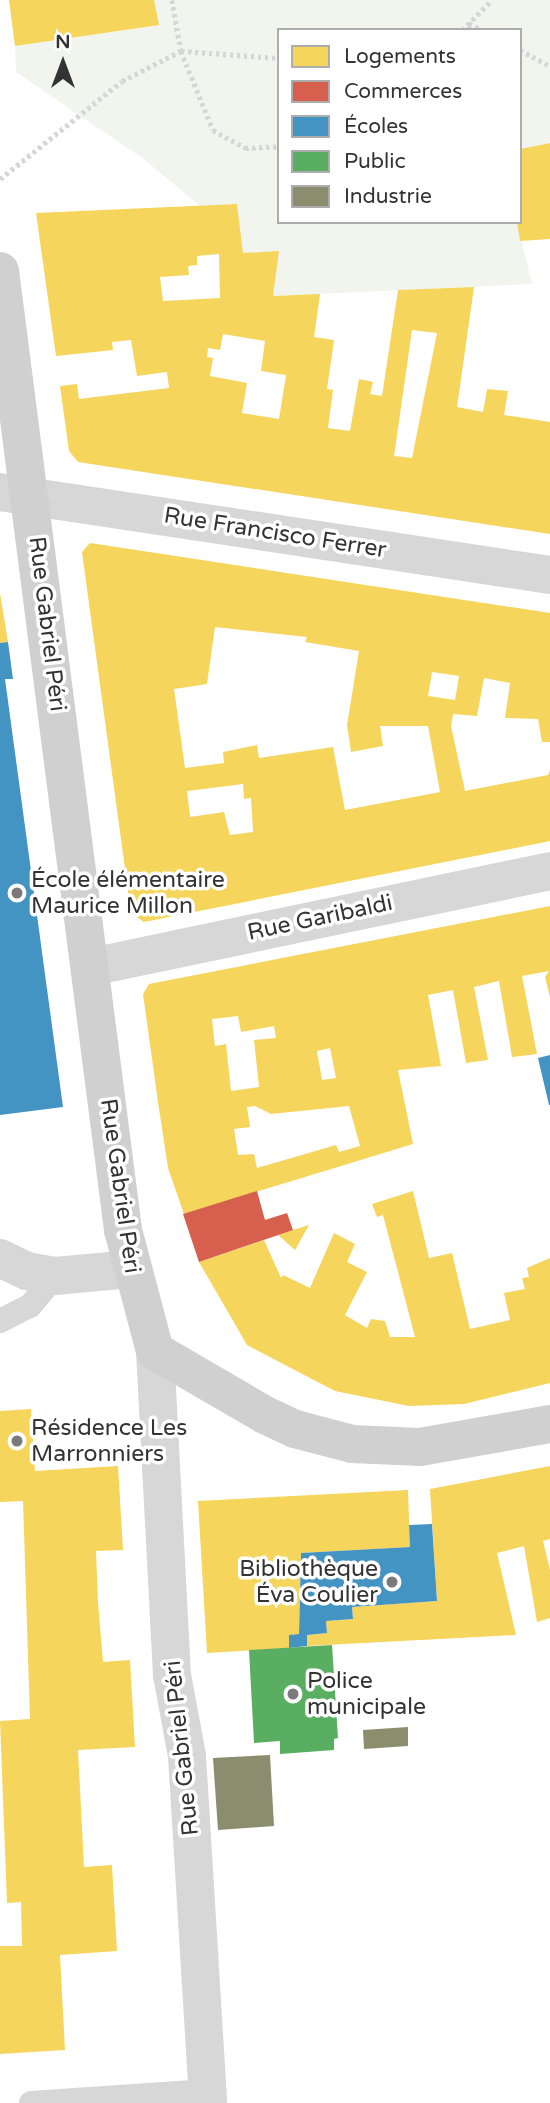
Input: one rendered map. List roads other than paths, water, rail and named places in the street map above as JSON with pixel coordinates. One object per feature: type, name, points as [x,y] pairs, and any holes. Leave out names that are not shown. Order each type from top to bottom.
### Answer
[{"type":"street","name":"Rue Gabriel Péri","points":[[0,271],[15,494],[91,967],[131,1269],[155,1351],[172,1675],[188,1763],[208,2097]]},
{"type":"street","name":"Rue Francisco Ferrer","points":[[15,494],[550,575]]},
{"type":"street","name":"Rue Garibaldi","points":[[91,967],[550,871]]},
{"type":"street","points":[[0,1258],[27,1271],[55,1276],[131,1269]]},
{"type":"street","points":[[155,1351],[295,1429],[352,1444],[420,1447],[550,1424]]},
{"type":"lane","points":[[0,1321],[30,1306],[55,1276]]},
{"type":"lane","points":[[31,2103],[208,2097]]},
{"type":"place","name":"École élémentaire Maurice Millon","points":[[17,893]]},
{"type":"place","name":"Résidence Les Marronniers","points":[[17,1441]]},
{"type":"place","name":"Bibliothèque Éva Coulier","points":[[392,1582]]},
{"type":"place","name":"Police municipale","points":[[293,1694]]}]
